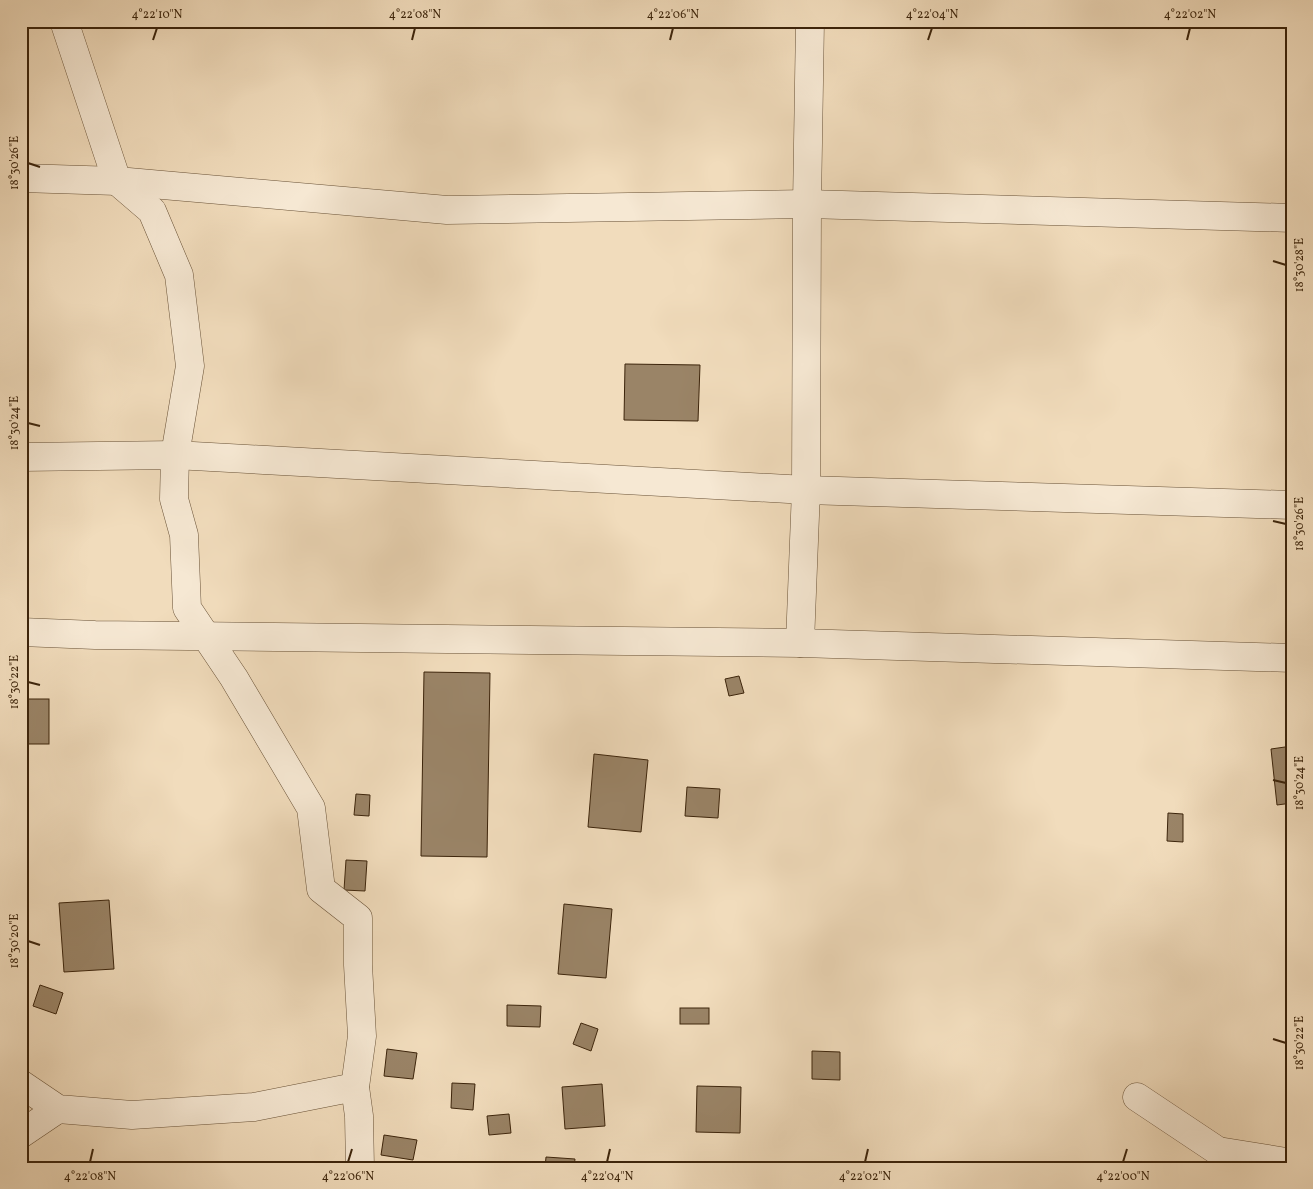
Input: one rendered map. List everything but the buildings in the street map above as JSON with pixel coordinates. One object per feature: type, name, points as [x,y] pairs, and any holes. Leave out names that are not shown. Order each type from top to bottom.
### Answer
[{"type":"street","points":[[64,21],[117,181],[152,211],[179,275],[190,366],[175,455],[174,499],[184,535],[187,608],[234,678],[311,808],[321,888],[358,918],[358,965],[362,1036],[355,1087],[359,1116],[360,1168]]},
{"type":"street","points":[[800,643],[806,490],[810,21]]},
{"type":"street","points":[[21,178],[117,181],[447,210],[807,204],[1292,218]]},
{"type":"street","points":[[21,457],[175,455],[806,490],[1292,505]]},
{"type":"street","points":[[21,632],[95,635],[800,643],[1292,658]]},
{"type":"street","points":[[21,1084],[58,1109],[132,1115],[254,1107],[355,1087]]},
{"type":"street","points":[[1137,1097],[1218,1151],[1292,1163]]},
{"type":"street","points":[[21,1134],[58,1109]]}]
